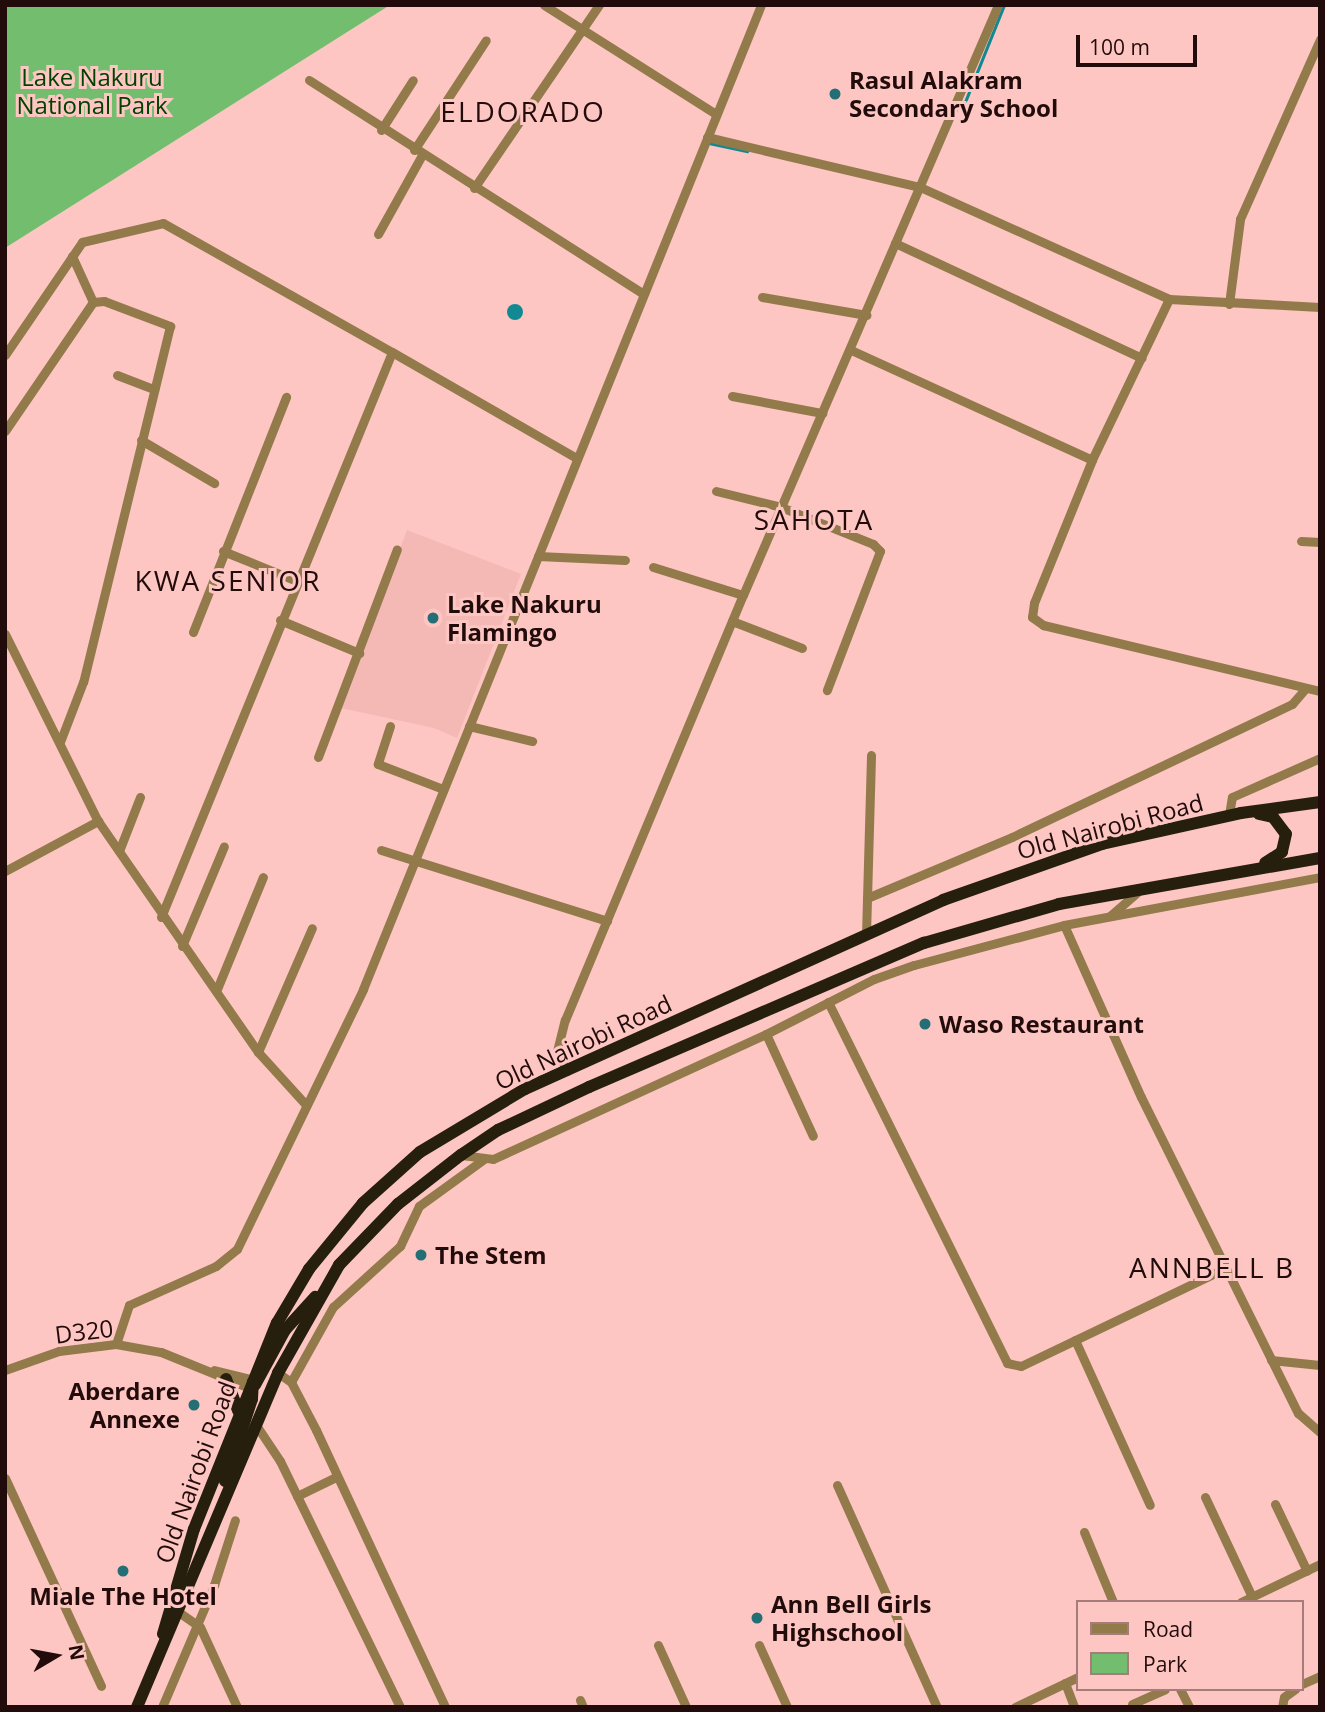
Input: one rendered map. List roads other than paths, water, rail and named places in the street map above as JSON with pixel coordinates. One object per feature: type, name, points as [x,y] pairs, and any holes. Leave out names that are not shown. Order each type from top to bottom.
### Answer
[{"type":"highway","name":"Old Nairobi Road","points":[[157,1658],[194,1529],[239,1411],[293,1292],[363,1203],[420,1152],[525,1089],[866,935],[1046,861],[1235,814],[1320,802]]},
{"type":"highway","points":[[1235,814],[1273,817],[1286,834],[1277,858],[1250,870]]},
{"type":"highway","name":"Old Nairobi Road","points":[[136,1707],[180,1613],[278,1373],[326,1287],[339,1265],[398,1204],[461,1156],[499,1130],[564,1099],[851,971],[996,919],[1320,858]]},
{"type":"highway","points":[[326,1248],[327,1263],[339,1265]]},
{"type":"highway","points":[[209,1538],[251,1384],[285,1330],[326,1287]]},
{"type":"highway","points":[[226,1380],[239,1411]]},
{"type":"street","points":[[544,5],[584,27],[716,114]]},
{"type":"street","points":[[474,188],[599,5]]},
{"type":"street","points":[[567,1071],[557,1043],[743,595],[998,5]]},
{"type":"street","points":[[116,1344],[129,1306],[216,1266],[237,1249],[363,989],[757,7]]},
{"type":"street","points":[[1229,304],[1240,219],[1320,39]]},
{"type":"street","points":[[378,234],[418,153],[486,40]]},
{"type":"street","points":[[309,80],[381,130],[643,294]]},
{"type":"street","points":[[381,130],[413,80]]},
{"type":"street","points":[[707,137],[920,187],[1169,299],[1320,307]]},
{"type":"street","points":[[5,355],[82,242],[163,223],[576,458]]},
{"type":"street","points":[[895,243],[1142,358]]},
{"type":"street","points":[[72,256],[93,302]]},
{"type":"street","points":[[762,297],[866,315]]},
{"type":"street","points":[[1169,299],[1092,460],[1034,603],[1032,617],[1037,622],[1320,691]]},
{"type":"street","points":[[60,742],[83,681],[170,326],[104,301],[93,302]]},
{"type":"street","points":[[5,431],[93,302]]},
{"type":"street","points":[[851,350],[1092,460]]},
{"type":"street","points":[[160,917],[392,352]]},
{"type":"street","points":[[117,375],[153,389]]},
{"type":"street","points":[[732,396],[822,413]]},
{"type":"street","points":[[193,632],[286,397]]},
{"type":"street","points":[[141,440],[214,483]]},
{"type":"street","points":[[716,491],[781,507],[873,544],[880,551],[827,690]]},
{"type":"street","points":[[1301,541],[1320,542]]},
{"type":"street","points":[[318,757],[397,549]]},
{"type":"street","points":[[223,551],[297,581]]},
{"type":"street","points":[[538,556],[625,560]]},
{"type":"street","points":[[653,567],[743,595]]},
{"type":"street","points":[[280,620],[359,653]]},
{"type":"street","points":[[732,621],[802,648]]},
{"type":"street","points":[[5,634],[98,821],[160,917],[217,989],[258,1052],[306,1105]]},
{"type":"street","points":[[867,898],[1012,837],[1267,716],[1292,704],[1306,688]]},
{"type":"street","points":[[390,726],[378,764],[443,789]]},
{"type":"street","points":[[468,726],[532,741]]},
{"type":"street","points":[[866,935],[870,755]]},
{"type":"street","points":[[1235,814],[1233,797],[1320,758]]},
{"type":"street","points":[[118,850],[140,797]]},
{"type":"street","points":[[5,871],[98,821]]},
{"type":"street","points":[[182,946],[224,846]]},
{"type":"street","points":[[381,850],[414,864],[607,921]]},
{"type":"street","points":[[217,989],[263,877]]},
{"type":"street","points":[[291,1381],[333,1307],[400,1246],[419,1206],[484,1159],[914,965],[1064,925],[1320,877]]},
{"type":"street","points":[[1110,916],[1138,892]]},
{"type":"street","points":[[1064,925],[1271,1360],[1298,1413],[1320,1432]]},
{"type":"street","points":[[258,1052],[312,928]]},
{"type":"street","points":[[828,1002],[1007,1363],[1021,1366],[1226,1268]]},
{"type":"street","points":[[766,1034],[813,1136]]},
{"type":"street","points":[[461,1156],[484,1159]]},
{"type":"street","points":[[1075,1340],[1150,1505]]},
{"type":"street","name":"D320","points":[[5,1370],[59,1352],[116,1344],[161,1352],[251,1384]]},
{"type":"street","points":[[1271,1360],[1320,1365]]},
{"type":"street","name":"D320","points":[[209,1370],[226,1380],[251,1384]]},
{"type":"street","points":[[278,1373],[291,1381],[444,1707]]},
{"type":"street","points":[[256,1425],[297,1496],[400,1707]]},
{"type":"street","points":[[297,1496],[337,1476]]},
{"type":"street","points":[[5,1478],[101,1686]]},
{"type":"street","points":[[837,1485],[937,1707]]},
{"type":"street","points":[[1205,1497],[1252,1597]]},
{"type":"street","points":[[1275,1504],[1307,1571]]},
{"type":"street","points":[[162,1707],[198,1625],[235,1520]]},
{"type":"street","points":[[1084,1532],[1112,1600]]},
{"type":"street","points":[[1245,1600],[1320,1564]]},
{"type":"street","points":[[180,1613],[198,1625],[237,1707]]},
{"type":"street","points":[[658,1645],[686,1707]]},
{"type":"street","points":[[760,1645],[786,1707]]},
{"type":"street","points":[[1304,1683],[1320,1676]]},
{"type":"street","points":[[1014,1707],[1076,1678]]},
{"type":"street","points":[[1065,1684],[1074,1707]]},
{"type":"street","points":[[1132,1704],[1161,1691]]},
{"type":"street","points":[[1181,1691],[1188,1707]]},
{"type":"street","points":[[1282,1707],[1284,1696],[1292,1691]]},
{"type":"water","points":[[512,304],[518,304],[523,312],[521,318],[512,320],[507,315],[507,309]]},
{"type":"waterway","points":[[963,107],[1004,5]]},
{"type":"waterway","points":[[709,143],[747,151]]},
{"type":"place","name":"Rasul Alakram Secondary School","points":[[835,94]]},
{"type":"place","name":"Lake Nakuru Flamingo","points":[[433,618]]},
{"type":"place","name":"Waso Restaurant","points":[[925,1024]]},
{"type":"place","name":"The Stem","points":[[421,1255]]},
{"type":"place","name":"Aberdare Annexe","points":[[194,1405]]},
{"type":"place","name":"Miale The Hotel","points":[[123,1571]]},
{"type":"place","name":"Ann Bell Girls Highschool","points":[[757,1618]]},
{"type":"district","name":"ELDORADO","points":[[523,111]]},
{"type":"district","name":"SAHOTA","points":[[814,519]]},
{"type":"district","name":"KWA SENIOR","points":[[228,580]]},
{"type":"district","name":"ANNBELL B","points":[[1212,1267]]},
{"type":"park label","name":"Lake Nakuru National Park","points":[[92,91]]}]
